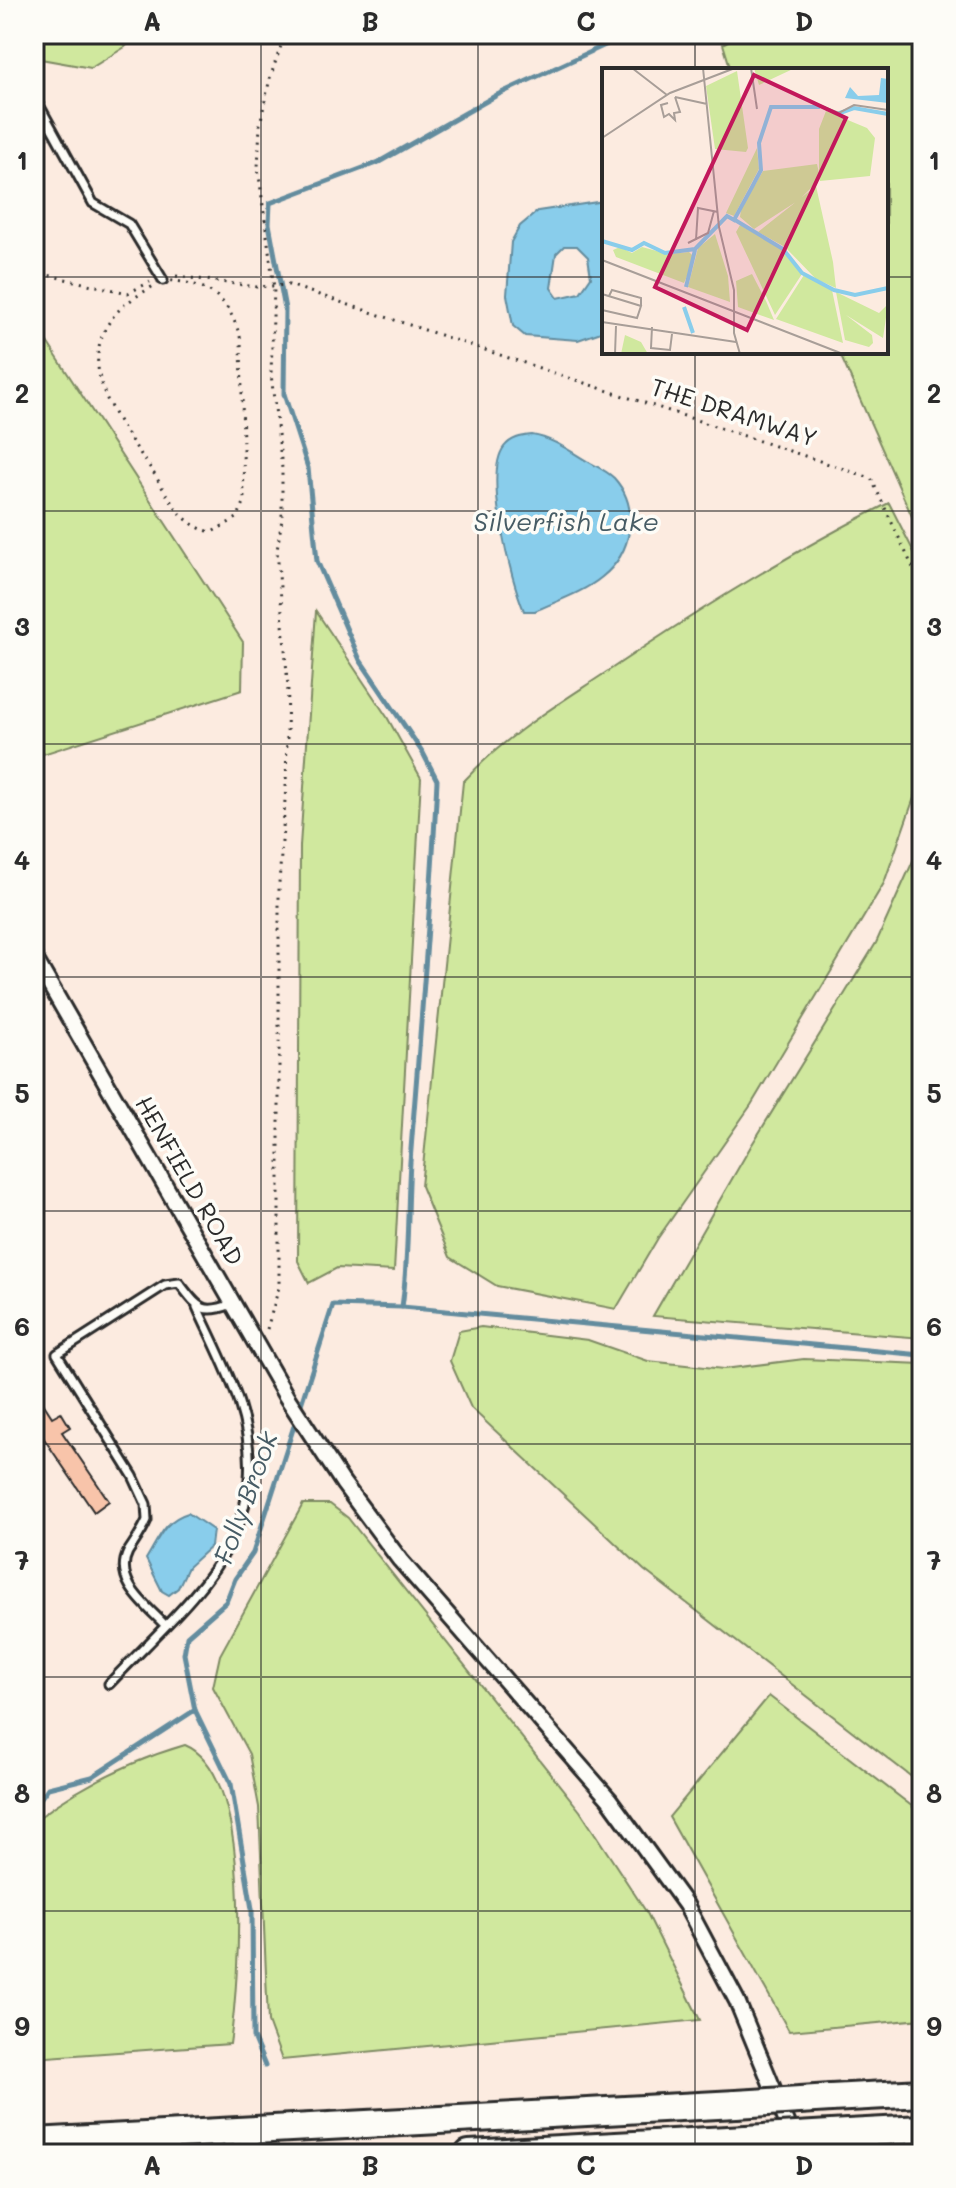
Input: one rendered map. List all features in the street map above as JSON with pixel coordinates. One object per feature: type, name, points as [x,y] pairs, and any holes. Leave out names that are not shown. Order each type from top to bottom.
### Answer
[{"type":"highway","points":[[34,2142],[922,2093]]},
{"type":"highway","points":[[469,2154],[922,2129]]},
{"type":"street","name":"HENFIELD ROAD","points":[[34,957],[305,1426],[400,1560],[609,1799],[686,1905],[737,2001],[800,2154]]},
{"type":"lane","points":[[34,96],[93,203],[129,224],[163,280]]},
{"type":"lane","points":[[109,1684],[165,1625],[210,1576],[229,1550],[242,1522],[248,1493],[246,1433],[239,1403],[197,1307],[179,1283],[165,1285],[57,1354],[141,1491],[147,1520],[128,1552],[124,1573],[128,1583],[165,1625]]},
{"type":"lane","points":[[197,1307],[213,1312],[234,1303]]},
{"type":"path","points":[[255,1339],[270,1327],[279,1287],[279,883],[286,786],[288,686],[277,550],[282,519],[282,468],[271,374],[275,288],[258,168],[260,124],[270,78],[285,34]]},
{"type":"path","points":[[163,280],[191,282],[223,300],[235,318],[241,340],[244,503],[237,518],[212,532],[188,524],[108,405],[98,379],[102,341],[109,321],[124,305],[163,280]]},
{"type":"path","name":"THE DRAMWAY","points":[[275,288],[289,285],[871,478],[922,587]]},
{"type":"path","points":[[34,293],[41,292]]},
{"type":"green space","points":[[34,34],[137,34],[125,47],[91,68],[41,59],[34,45]]},
{"type":"green space","points":[[740,34],[922,37],[922,539],[840,354],[888,354],[888,68],[730,68],[723,44]]},
{"type":"green space","points":[[34,322],[243,642],[242,690],[34,757]]},
{"type":"green space","points":[[889,503],[922,568],[922,775],[884,883],[751,1105],[658,1238],[616,1309],[497,1286],[450,1257],[421,1186],[463,782],[495,751],[565,699],[743,584]]},
{"type":"green space","points":[[316,611],[387,717],[421,778],[394,1271],[337,1268],[309,1283],[298,1261],[300,846]]},
{"type":"green space","points":[[922,841],[922,1338],[653,1316],[751,1146],[876,943]]},
{"type":"green space","points":[[481,1327],[588,1340],[648,1361],[724,1369],[804,1359],[922,1364],[922,1785],[644,1570],[471,1408],[450,1361],[459,1331]]},
{"type":"green space","points":[[303,1504],[330,1504],[348,1518],[580,1811],[647,1913],[700,2020],[282,2060],[268,2022],[259,1807],[249,1754],[213,1687],[220,1655]]},
{"type":"green space","points":[[769,1696],[922,1814],[922,2019],[789,2031],[669,1817]]},
{"type":"green space","points":[[185,1745],[207,1764],[223,1795],[232,1836],[238,1929],[230,2044],[34,2058],[34,1821],[106,1776]]},
{"type":"water","points":[[602,201],[602,332],[578,340],[525,336],[513,326],[507,295],[511,242],[520,226],[538,211]],"holes":[[[564,246],[577,246],[588,257],[591,277],[580,293],[558,298],[551,288],[556,254]]]},
{"type":"water","name":"Silverfish Lake","points":[[532,435],[561,445],[614,478],[628,503],[630,516],[626,543],[620,556],[602,577],[561,600],[535,611],[524,611],[506,553],[496,480],[498,461],[504,447],[516,438]]},
{"type":"water","points":[[188,1513],[213,1530],[211,1546],[188,1567],[178,1588],[169,1595],[162,1591],[146,1559],[167,1526]]},
{"type":"building","points":[[34,1389],[52,1417],[61,1412],[70,1427],[62,1432],[109,1501],[94,1512],[34,1424]]},
{"type":"waterway","points":[[34,1807],[48,1788],[92,1777],[195,1710],[184,1654],[187,1636],[226,1602],[235,1579],[253,1553],[333,1305],[402,1307],[437,780],[423,753],[360,660],[317,561],[308,468],[284,394],[285,309],[269,224],[270,203],[379,162],[497,95],[629,34]]},
{"type":"waterway","name":"Folly Brook","points":[[402,1307],[922,1355]]},
{"type":"waterway","points":[[195,1710],[231,1784],[252,1909],[253,2037],[265,2066]]}]
